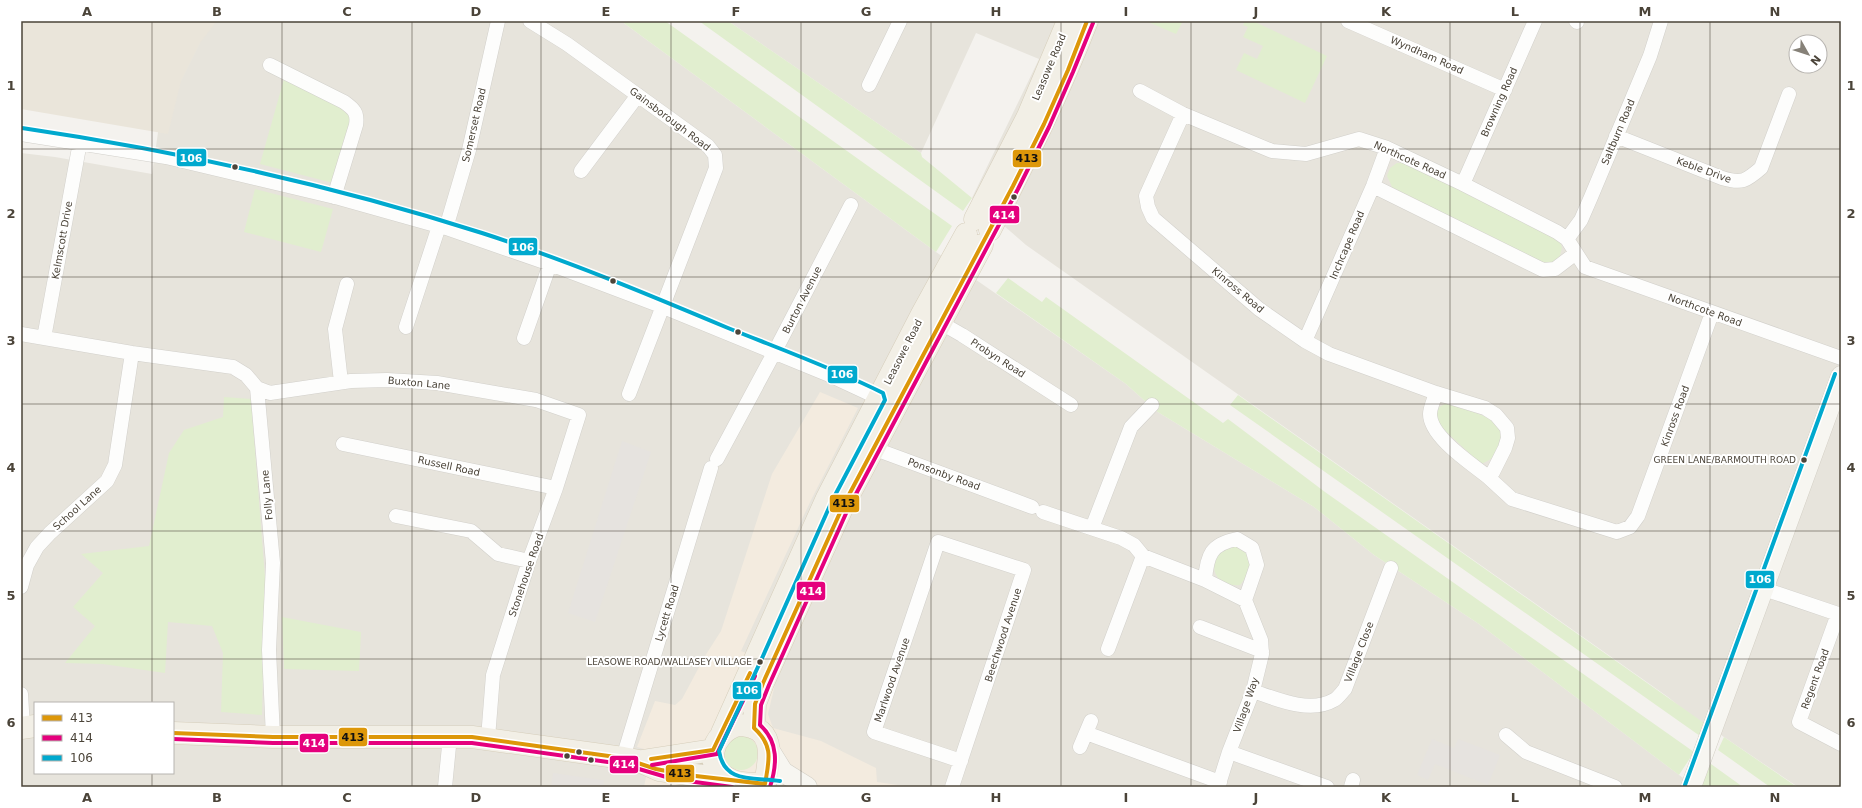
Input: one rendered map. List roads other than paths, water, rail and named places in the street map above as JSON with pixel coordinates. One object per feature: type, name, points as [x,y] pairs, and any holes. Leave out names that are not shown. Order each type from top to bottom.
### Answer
[{"type":"main road","name":"Leasowe Road","points":[[978,232],[1068,21]]},
{"type":"main road","name":"Leasowe Road","points":[[718,741],[824,505],[865,445],[978,232],[1044,124],[1068,70],[1087,21]]},
{"type":"main road","name":"Leasowe Road","points":[[754,728],[755,704],[843,506],[865,445]]},
{"type":"main road","points":[[174,733],[274,736],[450,736],[488,738],[631,760],[659,770],[766,785],[770,751],[768,742],[762,734],[754,728],[738,725],[729,728],[718,741],[713,759],[723,776],[731,780]]},
{"type":"main road","points":[[631,760],[718,741]]},
{"type":"street","name":"Somerset Road","points":[[406,327],[443,227],[469,150],[498,21]]},
{"type":"street","name":"Gainsborough Road","points":[[530,21],[567,44],[638,95],[708,146],[715,155],[716,168],[629,394]]},
{"type":"street","points":[[869,85],[900,21]]},
{"type":"street","name":"Wyndham Road","points":[[1348,21],[1505,90]]},
{"type":"street","name":"Browning Road","points":[[1463,184],[1535,21]]},
{"type":"street","name":"Saltburn Road","points":[[1567,239],[1581,220],[1650,56],[1661,21]]},
{"type":"street","points":[[270,65],[344,102],[354,110],[357,116],[356,125],[334,197]]},
{"type":"street","name":"Northcote Road","points":[[1140,91],[1183,114],[1272,151],[1306,154],[1359,139],[1387,148],[1463,184],[1567,239],[1585,267],[1841,358]]},
{"type":"street","name":"Keble Drive","points":[[1616,136],[1722,178],[1737,182],[1751,176],[1761,168],[1789,94]]},
{"type":"street","points":[[581,171],[638,95]]},
{"type":"street","name":"Kinross Road","points":[[1183,114],[1146,196],[1153,218],[1259,309],[1305,341],[1329,354],[1436,393],[1485,408],[1496,415],[1507,428],[1508,438],[1505,448],[1493,472],[1488,477]]},
{"type":"street","points":[[21,134],[80,142],[166,157],[334,197],[443,227],[550,264],[662,306],[827,374],[887,402]]},
{"type":"street","name":"Kelmscott Drive","points":[[44,338],[80,142]]},
{"type":"street","name":"Inchcape Road","points":[[1305,341],[1387,148]]},
{"type":"street","points":[[1372,186],[1543,270],[1555,268],[1576,253]]},
{"type":"street","name":"Burton Avenue","points":[[714,463],[774,353],[851,205]]},
{"type":"street","points":[[524,338],[550,264]]},
{"type":"street","points":[[341,382],[335,329],[347,284]]},
{"type":"street","name":"Kinross Road","points":[[1436,393],[1430,415],[1435,430],[1445,441],[1512,499],[1617,532],[1630,527],[1638,516],[1712,312]]},
{"type":"street","name":"Probyn Road","points":[[932,318],[1071,405]]},
{"type":"street","points":[[21,334],[132,353],[233,367],[246,374],[257,388]]},
{"type":"street","name":"School Lane","points":[[21,588],[27,565],[37,548],[50,533],[108,481],[115,465],[132,353]]},
{"type":"street","name":"Buxton Lane","points":[[257,388],[270,393],[341,382],[387,380],[437,383],[536,400],[579,415]]},
{"type":"street","points":[[1694,781],[1840,383]]},
{"type":"street","name":"Folly Lane","points":[[257,388],[273,563],[269,650],[274,736]]},
{"type":"street","points":[[1152,405],[1131,427],[1092,528],[1121,538],[1134,545],[1143,556],[1205,580],[1245,600],[1257,565],[1252,548],[1237,539],[1222,542],[1212,552],[1206,567],[1205,580]]},
{"type":"street","name":"Stonehouse Road","points":[[488,738],[493,674],[529,561],[556,488],[579,415]]},
{"type":"street","name":"Russell Road","points":[[342,444],[556,488]]},
{"type":"street","name":"Ponsonby Road","points":[[865,445],[1038,510],[1092,528]]},
{"type":"street","name":"Lycett Road","points":[[631,760],[714,463]]},
{"type":"street","points":[[396,516],[471,531],[498,554],[529,561]]},
{"type":"street","name":"Beechwood Avenue","points":[[938,542],[1024,570],[952,787]]},
{"type":"street","name":"Marlwood Avenue","points":[[938,542],[874,732],[961,761]]},
{"type":"street","points":[[1108,649],[1143,556]]},
{"type":"street","name":"Village Close","points":[[1253,691],[1277,700],[1306,706],[1324,704],[1335,700],[1345,689],[1391,568]]},
{"type":"street","points":[[1764,589],[1840,615]]},
{"type":"street","name":"Village Way","points":[[1219,784],[1229,752],[1253,691],[1262,650],[1261,640],[1245,600]]},
{"type":"street","name":"Regent Road","points":[[1840,615],[1799,722],[1841,744]]},
{"type":"street","points":[[1200,627],[1262,650]]},
{"type":"street","points":[[21,694],[26,727]]},
{"type":"street","points":[[1080,747],[1089,727],[1219,784]]},
{"type":"street","points":[[1506,735],[1526,752],[1615,787]]},
{"type":"street","points":[[444,787],[450,736]]},
{"type":"street","points":[[770,751],[783,772],[807,787]]},
{"type":"street","points":[[1229,752],[1327,787]]},
{"type":"place","name":"GREEN LANE/BARMOUTH ROAD","points":[[1804,460]]},
{"type":"place","name":"LEASOWE ROAD/WALLASEY VILLAGE","points":[[760,662]]}]
